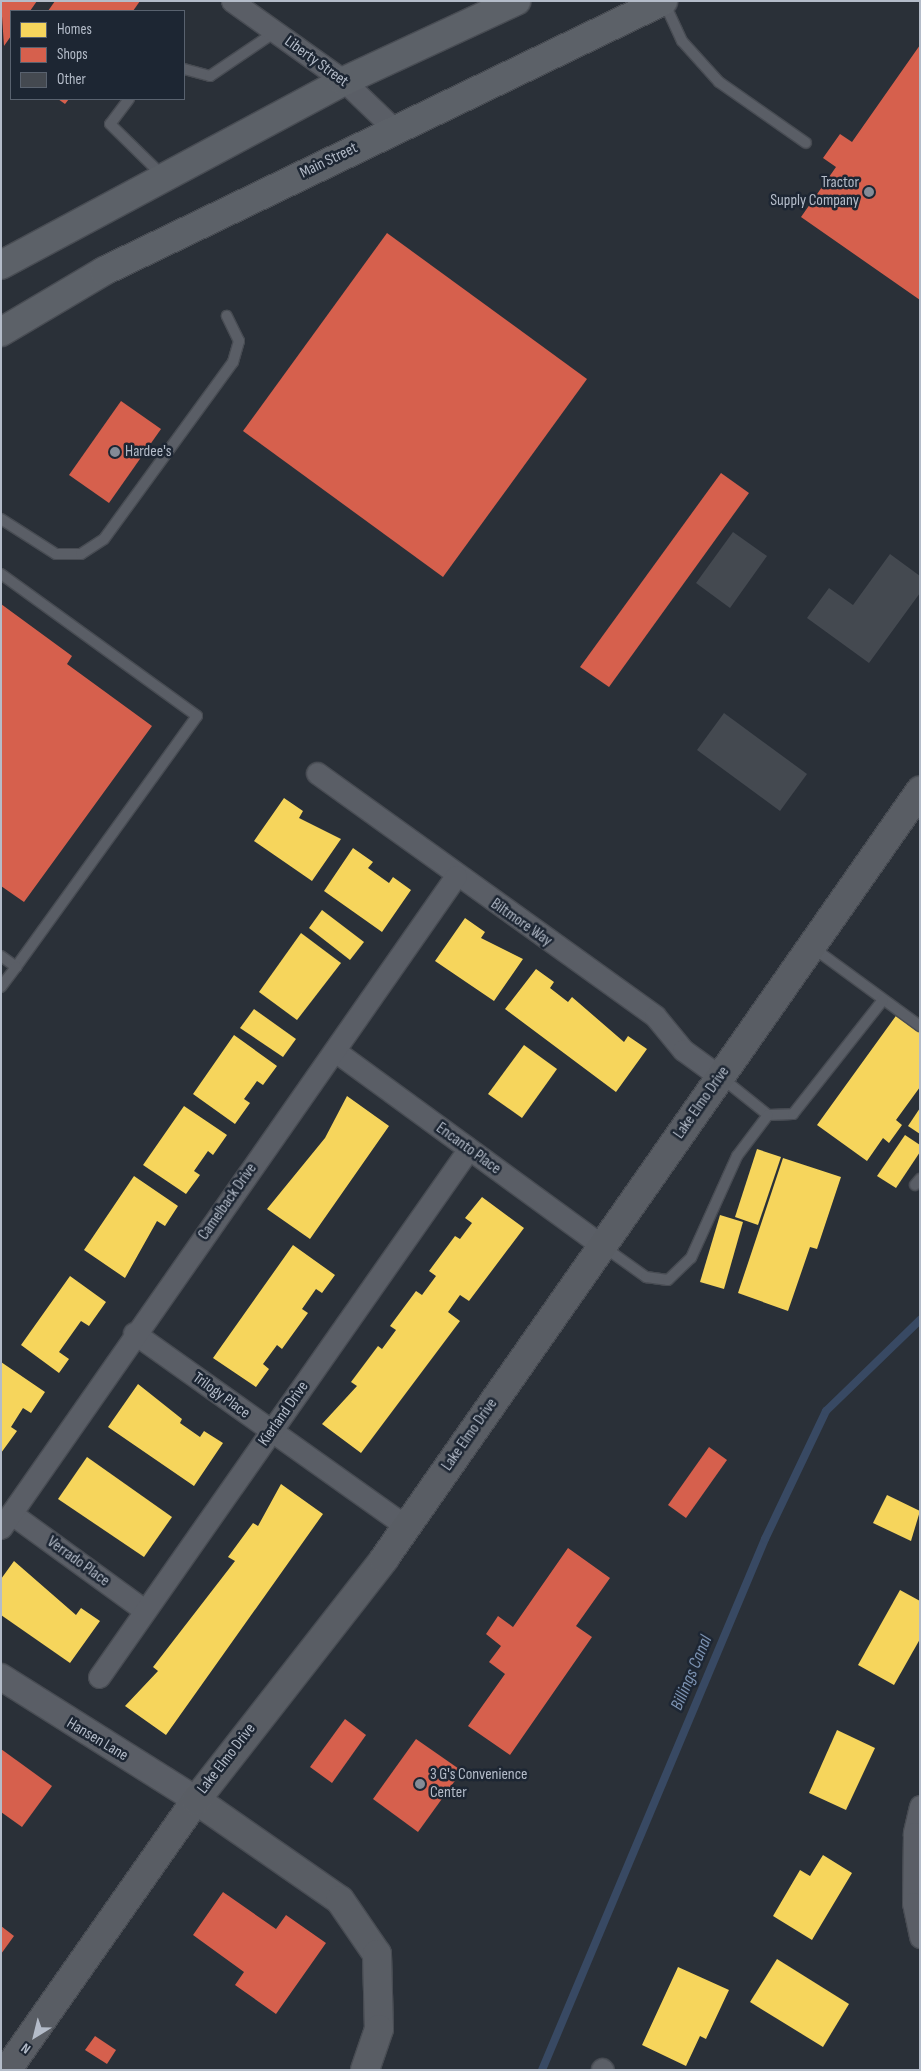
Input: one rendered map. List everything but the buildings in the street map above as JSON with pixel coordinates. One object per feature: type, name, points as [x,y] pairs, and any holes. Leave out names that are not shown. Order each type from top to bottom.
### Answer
[{"type":"main road","points":[[1,265],[162,175],[344,81],[516,1]]},
{"type":"main road","name":"Main Street","points":[[1,332],[104,271],[663,1]]},
{"type":"main road","name":"Lake Elmo Drive","points":[[7,2070],[196,1800],[406,1526],[920,791]]},
{"type":"main road","points":[[196,1800],[340,1900],[377,1954],[379,2029],[365,2070]]},
{"type":"street","name":"Liberty Street","points":[[232,1],[344,81],[394,130]]},
{"type":"street","name":"Biltmore Way","points":[[317,773],[456,876],[655,1016],[683,1050],[720,1077]]},
{"type":"street","name":"Camelback Drive","points":[[6,1521],[134,1333],[456,876]]},
{"type":"street","name":"Encanto Place","points":[[334,1051],[602,1246]]},
{"type":"street","name":"Kierland Drive","points":[[99,1677],[144,1610],[272,1432],[468,1150]]},
{"type":"street","name":"Trilogy Place","points":[[134,1333],[406,1526]]},
{"type":"street","name":"Verrado Place","points":[[6,1521],[144,1610]]},
{"type":"street","name":"Hansen Lane","points":[[1,1677],[196,1800]]},
{"type":"street","points":[[920,1806],[914,1833],[914,1883],[920,1937]]},
{"type":"lane","points":[[663,1],[682,41],[697,60],[719,82],[806,143]]},
{"type":"lane","points":[[185,69],[210,76],[275,32]]},
{"type":"lane","points":[[128,100],[110,124],[162,175]]},
{"type":"lane","points":[[1,519],[56,554],[81,554],[104,539],[233,362],[239,341],[227,316]]},
{"type":"lane","points":[[1,574],[197,716],[1,987]]},
{"type":"lane","points":[[811,946],[882,1000],[920,1026]]},
{"type":"lane","points":[[1,956],[16,967]]},
{"type":"lane","points":[[720,1077],[768,1115],[793,1114],[882,1000]]},
{"type":"lane","points":[[602,1246],[646,1277],[668,1280],[691,1258],[737,1156],[768,1115]]},
{"type":"waterway","name":"Billings Canal","points":[[542,2070],[765,1539],[826,1411],[920,1320]]},
{"type":"place","name":"Tractor Supply Company","points":[[869,192]]},
{"type":"place","name":"Hardee's","points":[[115,452]]},
{"type":"place","name":"3 G's Convenience Center","points":[[420,1784]]}]
